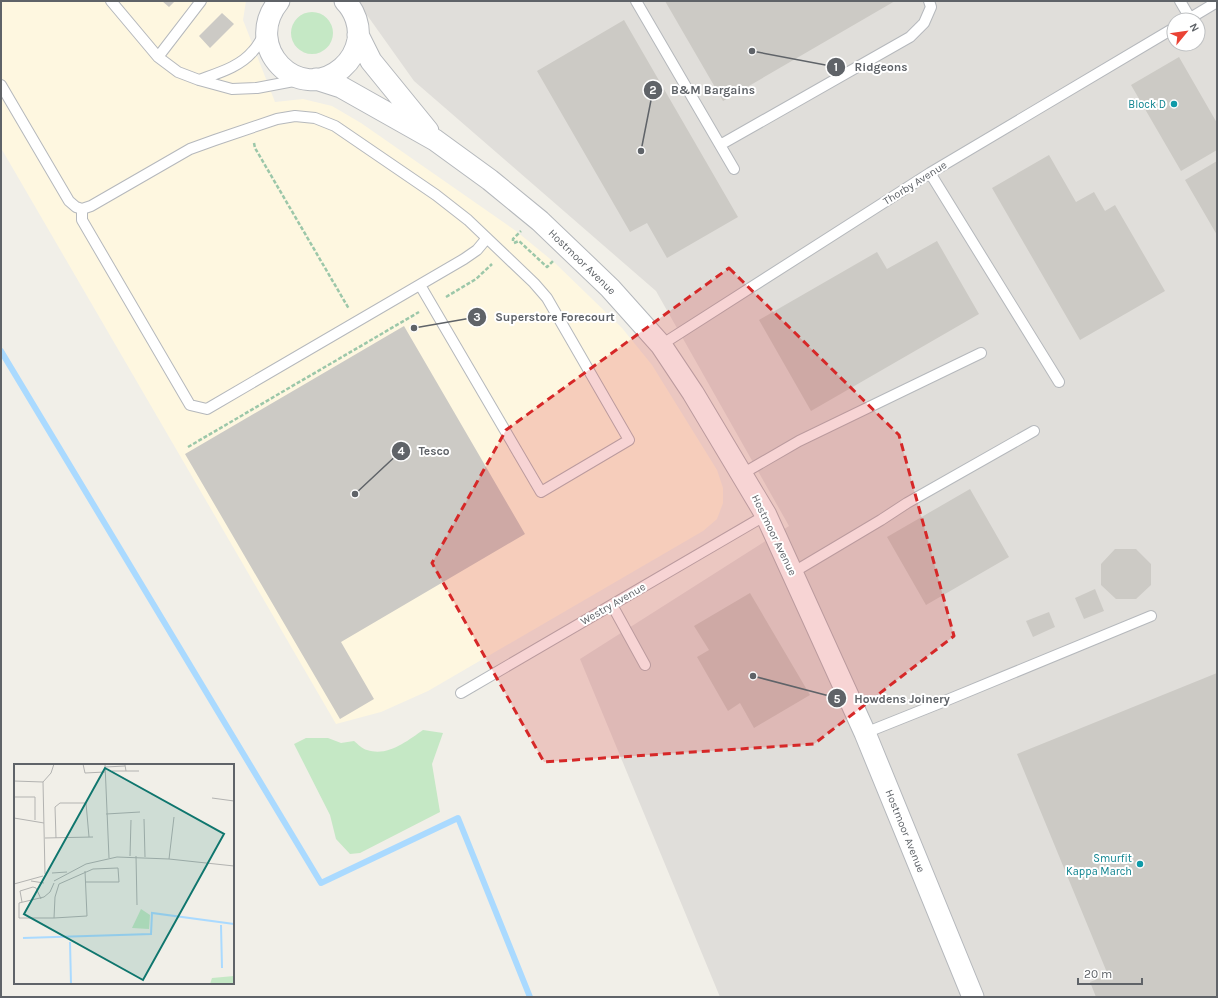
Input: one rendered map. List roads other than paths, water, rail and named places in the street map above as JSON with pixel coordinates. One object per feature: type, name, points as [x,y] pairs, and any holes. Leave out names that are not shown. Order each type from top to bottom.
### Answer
[{"type":"street","points":[[261,1],[267,26]]},
{"type":"street","points":[[267,26],[272,10],[279,1]]},
{"type":"street","name":"Hostmoor Avenue","points":[[345,1],[354,13],[358,29],[371,61],[435,140]]},
{"type":"street","name":"Hostmoor Avenue","points":[[267,26],[268,45],[273,57],[281,67],[292,75],[341,87],[435,140],[490,180],[540,221],[610,288],[661,345],[693,393],[766,515],[866,733],[973,997]]},
{"type":"street","points":[[310,79],[327,77],[346,65],[357,46],[358,29]]},
{"type":"lane","points":[[111,1],[158,57],[178,72],[199,80],[232,89],[257,88],[310,79]]},
{"type":"lane","points":[[158,57],[201,1]]},
{"type":"lane","points":[[358,29],[361,1]]},
{"type":"lane","points":[[636,1],[734,169]]},
{"type":"lane","points":[[720,145],[910,37],[924,23],[931,7],[929,1]]},
{"type":"lane","points":[[1180,1],[1185,12]]},
{"type":"lane","points":[[1200,12],[1217,2]]},
{"type":"lane","points":[[199,80],[230,68],[244,60],[253,52],[267,26]]},
{"type":"lane","name":"Thorby Avenue","points":[[661,345],[930,173],[1166,33]]},
{"type":"lane","points":[[1,85],[69,201],[76,207],[82,209],[101,201],[190,149],[249,128],[277,119],[295,116],[315,118],[335,126],[436,195],[468,220],[534,282],[547,298],[630,440],[540,492],[420,285]]},
{"type":"lane","points":[[930,173],[1060,382]]},
{"type":"lane","points":[[82,209],[82,220],[190,405],[207,409],[464,259],[477,250],[488,238]]},
{"type":"lane","points":[[742,474],[799,441],[981,353]]},
{"type":"lane","points":[[792,573],[881,520],[906,503],[1034,431]]},
{"type":"lane","name":"Westry Avenue","points":[[460,693],[766,515]]},
{"type":"lane","points":[[612,605],[646,665]]},
{"type":"lane","points":[[866,733],[1151,616]]},
{"type":"waterway","points":[[1,351],[321,883],[458,818],[530,997]]},
{"type":"place","name":"Ridgeons","points":[[752,51]]},
{"type":"place","name":"Block D","points":[[1174,104]]},
{"type":"place","name":"B&M Bargains","points":[[641,151]]},
{"type":"place","name":"Superstore Forecourt","points":[[414,328]]},
{"type":"place","name":"Tesco","points":[[355,494]]},
{"type":"place","name":"Howdens Joinery","points":[[753,676]]},
{"type":"place","name":"Smurfit Kappa March","points":[[1140,864]]}]
